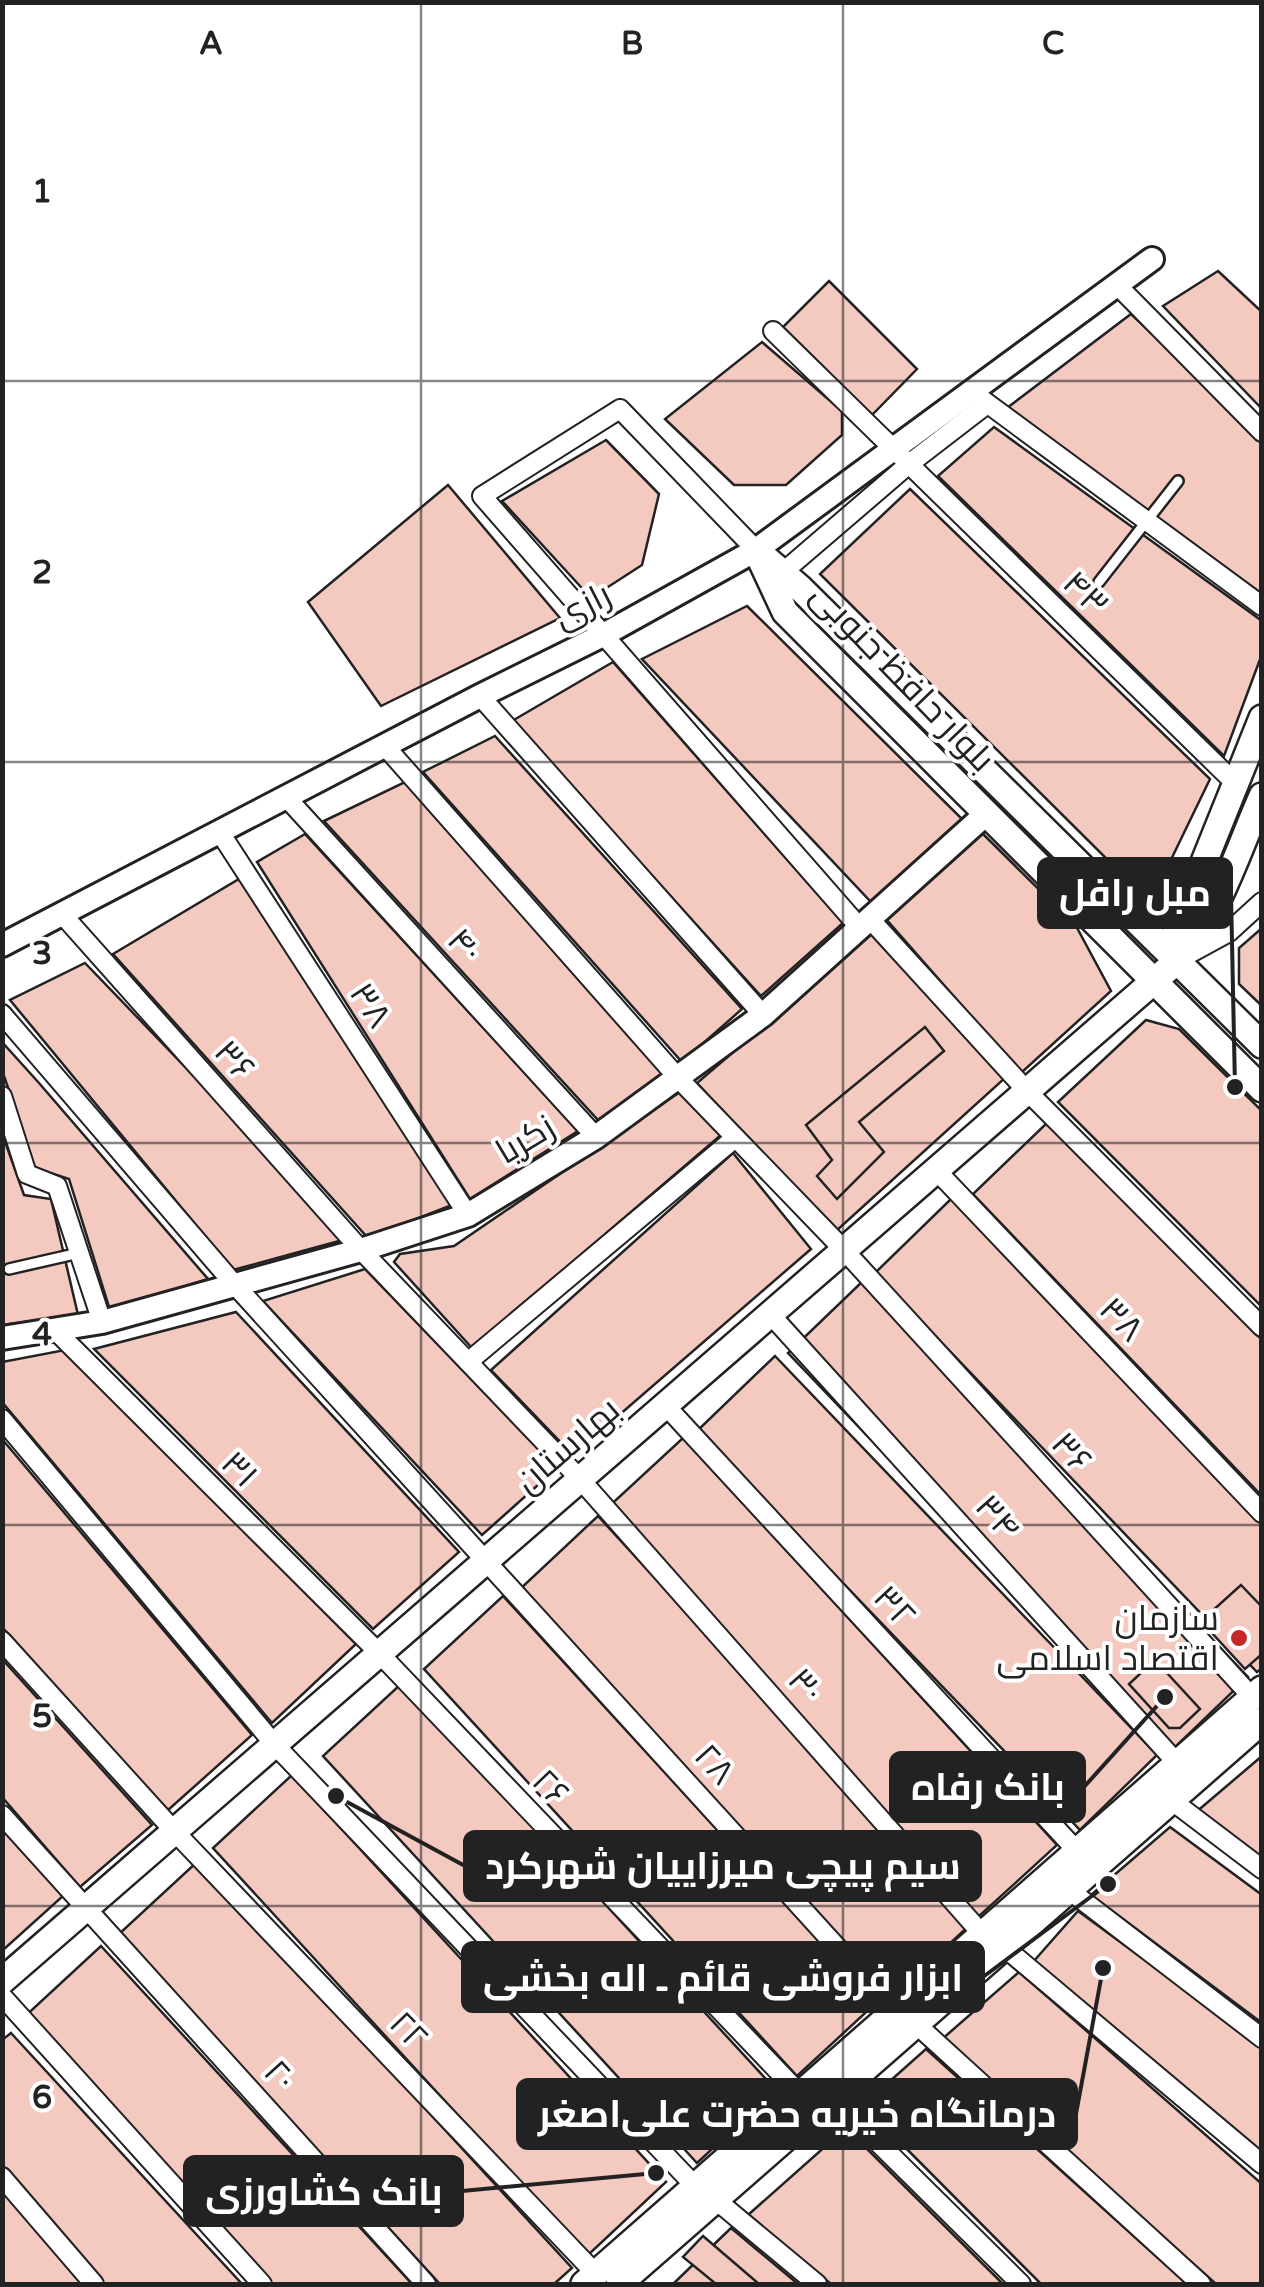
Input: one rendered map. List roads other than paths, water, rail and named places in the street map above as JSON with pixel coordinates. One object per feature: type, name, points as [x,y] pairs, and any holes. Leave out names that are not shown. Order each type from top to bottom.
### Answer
[{"type":"main road","name":"بلوار حافظ جنوبی","points":[[756,550],[799,587],[1262,1044]]},
{"type":"main road","name":"بلوار حافظ جنوبی","points":[[756,550],[786,612],[1262,1089]]},
{"type":"main road","points":[[1197,914],[1234,782],[1262,718]]},
{"type":"main road","points":[[1176,961],[1176,934],[1197,914],[1262,796]]},
{"type":"main road","name":"بهارستان","points":[[2,1982],[1176,961]]},
{"type":"main road","points":[[600,2281],[706,2193],[832,2098],[906,2018],[993,1941],[1077,1851],[1177,1763],[1258,1702]]},
{"type":"main road","points":[[993,1941],[1069,1890],[1172,1800],[1258,1702]]},
{"type":"main road","points":[[706,2193],[800,2094],[906,2018]]},
{"type":"street","name":"رازی","points":[[2,945],[606,634],[756,550],[901,457],[1152,259]]},
{"type":"street","points":[[1117,285],[1262,432]]},
{"type":"street","name":"۴۳","points":[[773,331],[1234,782]]},
{"type":"street","points":[[979,398],[1262,606]]},
{"type":"street","points":[[756,550],[620,409],[482,496],[865,923],[1262,1327]]},
{"type":"street","points":[[782,573],[901,457]]},
{"type":"street","points":[[480,696],[763,1015]]},
{"type":"street","name":"۳۶","points":[[384,745],[679,1079],[844,1250],[1258,1702]]},
{"type":"street","name":"۴۰","points":[[286,797],[596,1137]]},
{"type":"street","name":"زکریا","points":[[2,1338],[102,1322],[361,1250],[468,1214],[596,1137],[763,1015],[987,813]]},
{"type":"street","name":"۳۸","points":[[219,832],[468,1214]]},
{"type":"street","points":[[1176,961],[1229,932],[1262,902]]},
{"type":"street","name":"۳۶","points":[[62,914],[361,1250],[468,1362]]},
{"type":"street","points":[[2,1014],[234,1284]]},
{"type":"street","points":[[2,1096],[27,1174],[58,1186],[102,1322]]},
{"type":"street","points":[[468,1362],[736,1138]]},
{"type":"street","name":"۳۸","points":[[936,1170],[1262,1513]]},
{"type":"street","name":"۲۸","points":[[234,1284],[906,2018],[1201,2284]]},
{"type":"street","name":"۳۴","points":[[770,1314],[1177,1763]]},
{"type":"street","name":"۳۱","points":[[55,1330],[380,1654]]},
{"type":"street","name":"۳۰","points":[[468,1362],[580,1479],[993,1941],[1262,2164]]},
{"type":"street","name":"۳۲","points":[[665,1405],[1077,1851]]},
{"type":"street","points":[[2,1419],[275,1744],[706,2193],[816,2284]]},
{"type":"street","name":"۲۲","points":[[2,1641],[175,1832],[600,2281]]},
{"type":"street","name":"۲۶","points":[[380,1654],[800,2094]]},
{"type":"street","points":[[1172,1800],[1262,1869]]},
{"type":"street","name":"۲۰","points":[[2,1814],[426,2284]]},
{"type":"street","points":[[1069,1890],[1262,2038]]},
{"type":"street","points":[[2,1996],[262,2284]]},
{"type":"street","points":[[832,2098],[1021,2284]]},
{"type":"street","points":[[2,2177],[94,2284]]},
{"type":"lane","points":[[1099,582],[1178,481]]},
{"type":"lane","points":[[9,1269],[79,1253]]},
{"type":"place","name":"مبل رافل","points":[[1235,1087]]},
{"type":"place","name":"سازمان اقتصاد اسلامی","points":[[1239,1638]]},
{"type":"place","name":"بانک رفاه","points":[[1165,1697]]},
{"type":"place","name":"سیم پیچی میرزاییان شهرکرد","points":[[336,1796]]},
{"type":"place","name":"ابزار فروشی قائم ـ اله بخشی","points":[[1108,1884]]},
{"type":"place","name":"درمانگاه خیریه حضرت علی‌اصغر","points":[[1103,1968]]},
{"type":"place","name":"بانک کشاورزی","points":[[656,2173]]}]
